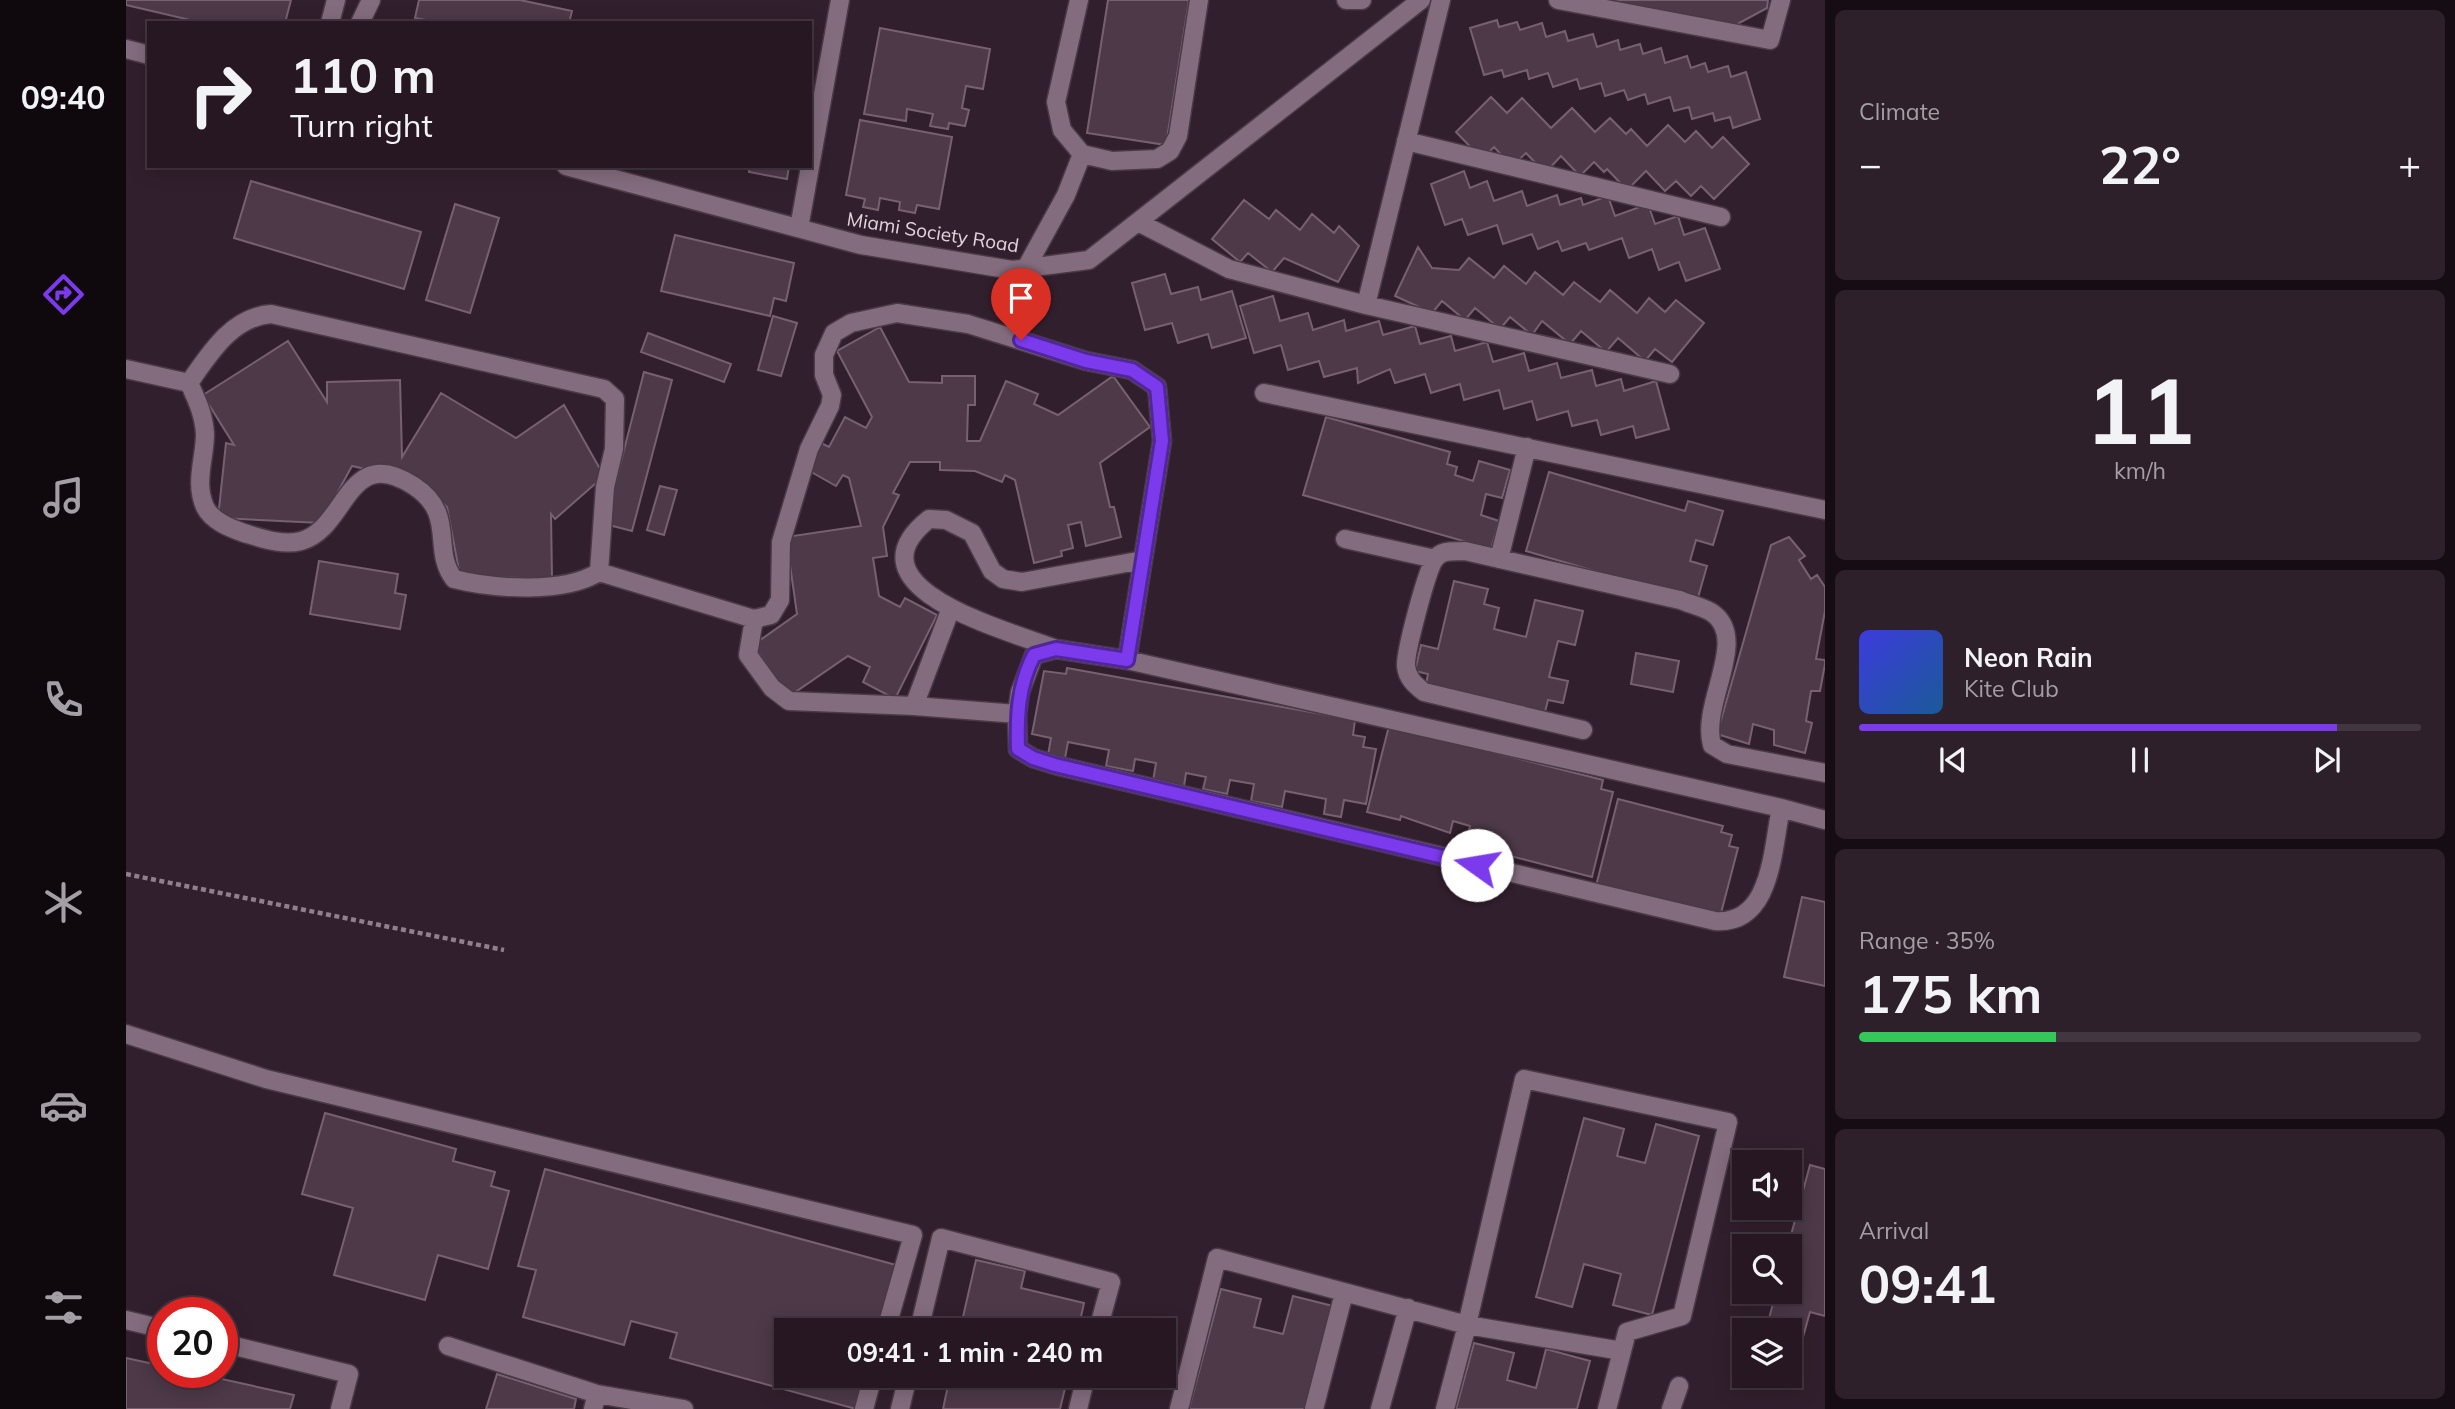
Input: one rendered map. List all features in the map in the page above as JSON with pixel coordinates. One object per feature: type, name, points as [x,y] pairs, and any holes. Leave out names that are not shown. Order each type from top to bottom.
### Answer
[{"type":"street","points":[[331,21],[336,0]]},
{"type":"street","points":[[361,21],[371,0]]},
{"type":"street","points":[[812,156],[840,0]]},
{"type":"street","points":[[1079,0],[1056,102],[1062,130],[1082,154],[1112,161],[1157,159],[1170,151],[1178,136],[1199,0]]},
{"type":"street","points":[[1346,0],[1362,0]]},
{"type":"street","name":"Miami Society Road","points":[[574,168],[861,245],[1012,270],[1089,260],[1421,0]]},
{"type":"street","points":[[1366,305],[1441,0]]},
{"type":"street","points":[[1558,0],[1770,40],[1781,0]]},
{"type":"street","points":[[126,49],[147,54]]},
{"type":"street","points":[[1406,142],[1721,217]]},
{"type":"street","points":[[1026,268],[1066,195],[1082,154]]},
{"type":"street","points":[[799,228],[810,168]]},
{"type":"street","points":[[1138,222],[1229,269],[1366,305],[1670,374]]},
{"type":"street","points":[[189,383],[202,412],[205,433],[199,484],[206,509],[217,521],[234,530],[263,539],[302,541],[318,531],[356,482],[370,475],[397,477],[412,484],[431,502],[444,531],[444,566],[454,579],[513,586],[560,585],[584,581],[599,572],[754,620],[771,615],[780,600],[781,542],[809,449],[830,406],[832,395],[824,375],[824,355],[834,333],[851,323],[897,313],[968,324],[1086,361],[1132,370],[1157,387],[1162,441],[1127,660]]},
{"type":"street","points":[[189,383],[214,348],[232,331],[251,316],[271,314],[604,389],[615,399],[615,423],[614,449],[605,487],[599,572]]},
{"type":"street","points":[[126,369],[189,383]]},
{"type":"street","points":[[1264,393],[1825,510]]},
{"type":"street","points":[[1499,559],[1527,447]]},
{"type":"street","points":[[1143,560],[1022,583],[1003,579],[992,571],[972,533],[946,520],[929,519],[913,532],[904,548],[904,563],[923,593],[951,608],[1056,649],[1127,660],[1825,820]]},
{"type":"street","points":[[1345,540],[1435,559]]},
{"type":"street","points":[[1583,730],[1424,692],[1413,683],[1406,664],[1427,575],[1435,559],[1444,552],[1465,551],[1680,600],[1713,613],[1726,628],[1728,651],[1708,730],[1712,745],[1727,754],[1825,774]]},
{"type":"street","points":[[914,706],[951,608]]},
{"type":"street","points":[[754,620],[748,655],[772,688],[789,701],[914,706],[1017,714]]},
{"type":"street","points":[[1056,649],[1034,655],[1024,680],[1017,714],[1018,749],[1033,758],[1715,921],[1734,922],[1749,912],[1763,893],[1781,808]]},
{"type":"street","points":[[126,1034],[266,1079],[913,1235],[889,1318]]},
{"type":"street","points":[[1445,1409],[1524,1079],[1728,1122],[1682,1316],[1627,1332],[1607,1409]]},
{"type":"street","points":[[922,1318],[941,1238],[1111,1282],[1101,1318]]},
{"type":"street","points":[[1179,1409],[1217,1258],[1467,1325],[1622,1351]]},
{"type":"street","points":[[1314,1409],[1344,1293]]},
{"type":"street","points":[[1380,1409],[1408,1308]]},
{"type":"street","points":[[126,1320],[147,1325]]},
{"type":"street","points":[[448,1346],[595,1401],[684,1409]]},
{"type":"street","points":[[238,1347],[349,1374],[340,1409]]},
{"type":"street","points":[[1671,1409],[1679,1385]]},
{"type":"street","points":[[864,1409],[870,1388]]},
{"type":"street","points":[[902,1409],[906,1388]]},
{"type":"street","points":[[1078,1409],[1083,1388]]},
{"type":"path","points":[[126,874],[504,950]]},
{"type":"building","points":[[126,0],[291,0],[286,21],[194,21],[126,5]]},
{"type":"building","points":[[419,0],[520,0],[572,11],[570,21],[431,21],[415,18]]},
{"type":"building","points":[[1108,0],[1189,0],[1166,145],[1087,133]]},
{"type":"building","points":[[1599,0],[1768,0],[1767,8],[1732,27]]},
{"type":"building","points":[[1497,20],[1499,27],[1517,22],[1520,30],[1542,23],[1546,37],[1565,31],[1568,41],[1593,34],[1597,47],[1618,40],[1620,50],[1640,44],[1643,54],[1661,48],[1665,63],[1687,56],[1691,68],[1705,63],[1708,72],[1728,66],[1731,77],[1746,72],[1760,119],[1733,128],[1730,117],[1715,121],[1713,113],[1692,119],[1689,107],[1674,111],[1670,97],[1648,104],[1645,94],[1628,100],[1624,90],[1605,96],[1601,83],[1580,89],[1577,79],[1553,87],[1548,73],[1529,79],[1527,70],[1504,77],[1502,70],[1484,75],[1470,28]]},
{"type":"building","points":[[880,28],[990,49],[983,89],[966,86],[962,108],[969,110],[965,126],[949,123],[948,129],[930,126],[933,114],[907,109],[906,121],[864,114]]},
{"type":"building","points":[[1491,97],[1507,113],[1522,98],[1551,128],[1572,108],[1595,132],[1610,118],[1626,134],[1631,129],[1647,146],[1668,125],[1685,142],[1696,131],[1712,148],[1723,137],[1749,164],[1714,199],[1701,186],[1691,196],[1676,181],[1665,191],[1646,171],[1627,190],[1607,169],[1604,172],[1594,162],[1580,176],[1561,156],[1545,173],[1526,153],[1512,166],[1494,147],[1482,159],[1456,132]]},
{"type":"building","points":[[860,120],[952,137],[939,209],[917,205],[915,213],[899,210],[900,202],[880,198],[878,210],[863,207],[865,199],[846,195]]},
{"type":"building","points":[[750,168],[789,168],[787,179],[749,172]]},
{"type":"building","points":[[1464,171],[1470,188],[1487,181],[1494,201],[1522,191],[1527,206],[1557,195],[1560,205],[1581,198],[1583,205],[1608,196],[1615,216],[1648,204],[1655,224],[1678,216],[1684,235],[1705,228],[1720,269],[1686,281],[1679,262],[1659,270],[1652,249],[1629,258],[1622,238],[1589,250],[1586,243],[1562,251],[1558,241],[1538,249],[1532,234],[1503,244],[1497,225],[1468,235],[1462,219],[1445,225],[1431,184]]},
{"type":"building","points":[[251,181],[421,232],[404,289],[234,238]]},
{"type":"building","points":[[1244,200],[1269,219],[1276,210],[1300,230],[1312,214],[1334,233],[1339,226],[1359,246],[1338,282],[1284,258],[1272,272],[1248,253],[1240,262],[1212,239]]},
{"type":"building","points":[[455,204],[499,218],[470,313],[426,300]]},
{"type":"building","points":[[675,235],[794,263],[786,301],[774,298],[770,316],[661,291]]},
{"type":"building","points":[[1418,247],[1432,268],[1459,270],[1469,258],[1494,278],[1504,266],[1526,284],[1535,272],[1563,295],[1574,282],[1600,302],[1610,290],[1637,313],[1649,298],[1665,312],[1676,300],[1704,323],[1672,362],[1655,349],[1645,361],[1618,338],[1606,352],[1581,331],[1570,344],[1542,321],[1532,335],[1510,317],[1500,329],[1475,308],[1465,320],[1442,301],[1432,313],[1395,296]]},
{"type":"building","points":[[1165,274],[1171,294],[1198,287],[1201,300],[1232,291],[1246,338],[1212,348],[1208,334],[1178,343],[1172,323],[1145,330],[1132,283]]},
{"type":"building","points":[[1273,296],[1280,321],[1308,313],[1313,330],[1344,320],[1346,331],[1379,321],[1383,335],[1415,326],[1420,344],[1451,336],[1455,351],[1487,342],[1493,362],[1524,353],[1529,371],[1557,363],[1561,378],[1592,370],[1596,386],[1621,379],[1624,391],[1656,381],[1669,429],[1636,438],[1633,426],[1601,435],[1597,420],[1572,426],[1568,411],[1537,420],[1532,401],[1504,409],[1499,390],[1464,400],[1460,384],[1431,393],[1425,374],[1395,383],[1390,369],[1358,383],[1357,368],[1324,377],[1319,361],[1288,370],[1281,345],[1254,353],[1240,306]]},
{"type":"building","points":[[773,316],[797,323],[781,376],[758,370]]},
{"type":"building","points":[[880,327],[909,382],[942,383],[942,376],[975,376],[975,405],[968,405],[967,441],[980,441],[1006,381],[1038,394],[1034,404],[1058,415],[1113,376],[1150,427],[1100,463],[1110,507],[1114,507],[1121,537],[1086,546],[1081,522],[1068,525],[1073,548],[1061,551],[1062,556],[1034,563],[1015,480],[1005,475],[1002,482],[975,471],[940,470],[940,462],[910,462],[893,493],[899,495],[883,527],[887,556],[873,558],[879,596],[900,607],[905,598],[937,615],[895,699],[863,682],[870,667],[848,656],[788,697],[753,645],[797,614],[786,537],[861,526],[849,478],[843,475],[836,486],[806,469],[821,443],[829,447],[845,417],[866,428],[872,417],[837,351]]},
{"type":"building","points":[[648,333],[731,364],[724,382],[641,352]]},
{"type":"building","points":[[288,341],[327,402],[327,382],[400,380],[402,457],[441,393],[516,438],[564,405],[604,476],[555,519],[551,514],[552,579],[460,576],[447,507],[406,473],[404,478],[352,466],[321,523],[218,518],[226,443],[234,445],[203,395]]},
{"type":"building","points":[[644,372],[672,380],[632,531],[605,524]]},
{"type":"building","points":[[1326,417],[1450,452],[1447,464],[1457,467],[1455,475],[1473,481],[1479,461],[1510,470],[1502,498],[1486,494],[1481,515],[1499,521],[1491,549],[1303,495]]},
{"type":"building","points":[[1549,472],[1685,511],[1688,501],[1723,511],[1713,545],[1696,540],[1690,561],[1707,566],[1697,601],[1526,551]]},
{"type":"building","points":[[660,486],[677,490],[664,535],[647,530]]},
{"type":"building","points":[[1789,537],[1805,556],[1799,560],[1811,579],[1817,575],[1825,587],[1825,611],[1816,659],[1825,660],[1825,664],[1820,691],[1811,691],[1806,721],[1812,723],[1805,753],[1774,745],[1774,730],[1753,724],[1749,744],[1717,734],[1771,545]]},
{"type":"building","points":[[319,561],[398,574],[395,593],[406,595],[400,629],[310,614]]},
{"type":"building","points":[[1454,581],[1488,589],[1484,604],[1499,608],[1494,629],[1526,637],[1535,600],[1583,611],[1575,645],[1558,641],[1549,677],[1568,681],[1563,703],[1548,700],[1545,712],[1426,684],[1428,674],[1415,671],[1421,645],[1438,649]]},
{"type":"building","points":[[1636,653],[1679,661],[1673,692],[1631,684]]},
{"type":"building","points":[[1067,668],[1355,720],[1353,735],[1365,737],[1363,747],[1376,749],[1366,804],[1344,800],[1341,817],[1324,814],[1326,799],[1285,791],[1282,807],[1251,801],[1254,784],[1230,780],[1227,794],[1203,789],[1206,777],[1186,773],[1184,786],[1153,781],[1156,763],[1135,759],[1133,771],[1106,766],[1109,750],[1068,742],[1065,758],[1048,755],[1051,738],[1032,734],[1044,671],[1066,674]]},
{"type":"building","points":[[1389,726],[1603,780],[1601,789],[1613,792],[1592,877],[1499,853],[1501,846],[1467,837],[1470,826],[1453,821],[1450,833],[1401,816],[1400,820],[1367,812]]},
{"type":"building","points":[[1618,799],[1723,826],[1721,832],[1732,835],[1729,846],[1738,848],[1720,917],[1596,886]]},
{"type":"building","points":[[1802,897],[1825,902],[1825,986],[1784,977]]},
{"type":"building","points":[[325,1113],[456,1149],[453,1161],[495,1172],[491,1186],[509,1191],[488,1269],[438,1255],[425,1300],[334,1275],[353,1208],[302,1194]]},
{"type":"building","points":[[1584,1118],[1624,1129],[1617,1156],[1645,1163],[1656,1124],[1699,1136],[1652,1315],[1613,1305],[1621,1274],[1584,1264],[1572,1307],[1536,1297]]},
{"type":"building","points":[[1810,1165],[1825,1169],[1825,1316],[1810,1312],[1802,1341],[1802,1318],[1769,1318],[1773,1304],[1802,1304],[1802,1234],[1791,1234],[1795,1220],[1802,1220],[1802,1194]]},
{"type":"building","points":[[545,1169],[896,1265],[881,1318],[774,1318],[774,1387],[670,1358],[677,1333],[631,1321],[624,1345],[523,1317],[536,1270],[518,1266]]},
{"type":"building","points":[[976,1260],[1025,1271],[1021,1288],[1084,1303],[1081,1318],[963,1318]]},
{"type":"building","points":[[1221,1289],[1261,1299],[1254,1327],[1283,1334],[1293,1296],[1337,1307],[1310,1409],[1189,1409]]},
{"type":"building","points":[[1474,1343],[1514,1353],[1507,1380],[1536,1388],[1546,1349],[1590,1361],[1577,1409],[1456,1409]]},
{"type":"building","points":[[126,1358],[147,1363],[147,1388],[238,1388],[238,1383],[294,1395],[290,1409],[126,1409]]},
{"type":"building","points":[[497,1374],[576,1399],[574,1409],[486,1409]]},
{"type":"building","points":[[779,1388],[862,1388],[856,1409]]},
{"type":"building","points":[[947,1388],[1065,1388],[1060,1409],[943,1409]]},
{"type":"route","points":[[1021,340],[1086,361],[1132,370],[1157,387],[1161,407],[1162,441],[1127,660],[1056,649],[1034,655],[1020,692],[1017,714],[1018,749],[1033,758],[1055,765],[1477,865]]}]
